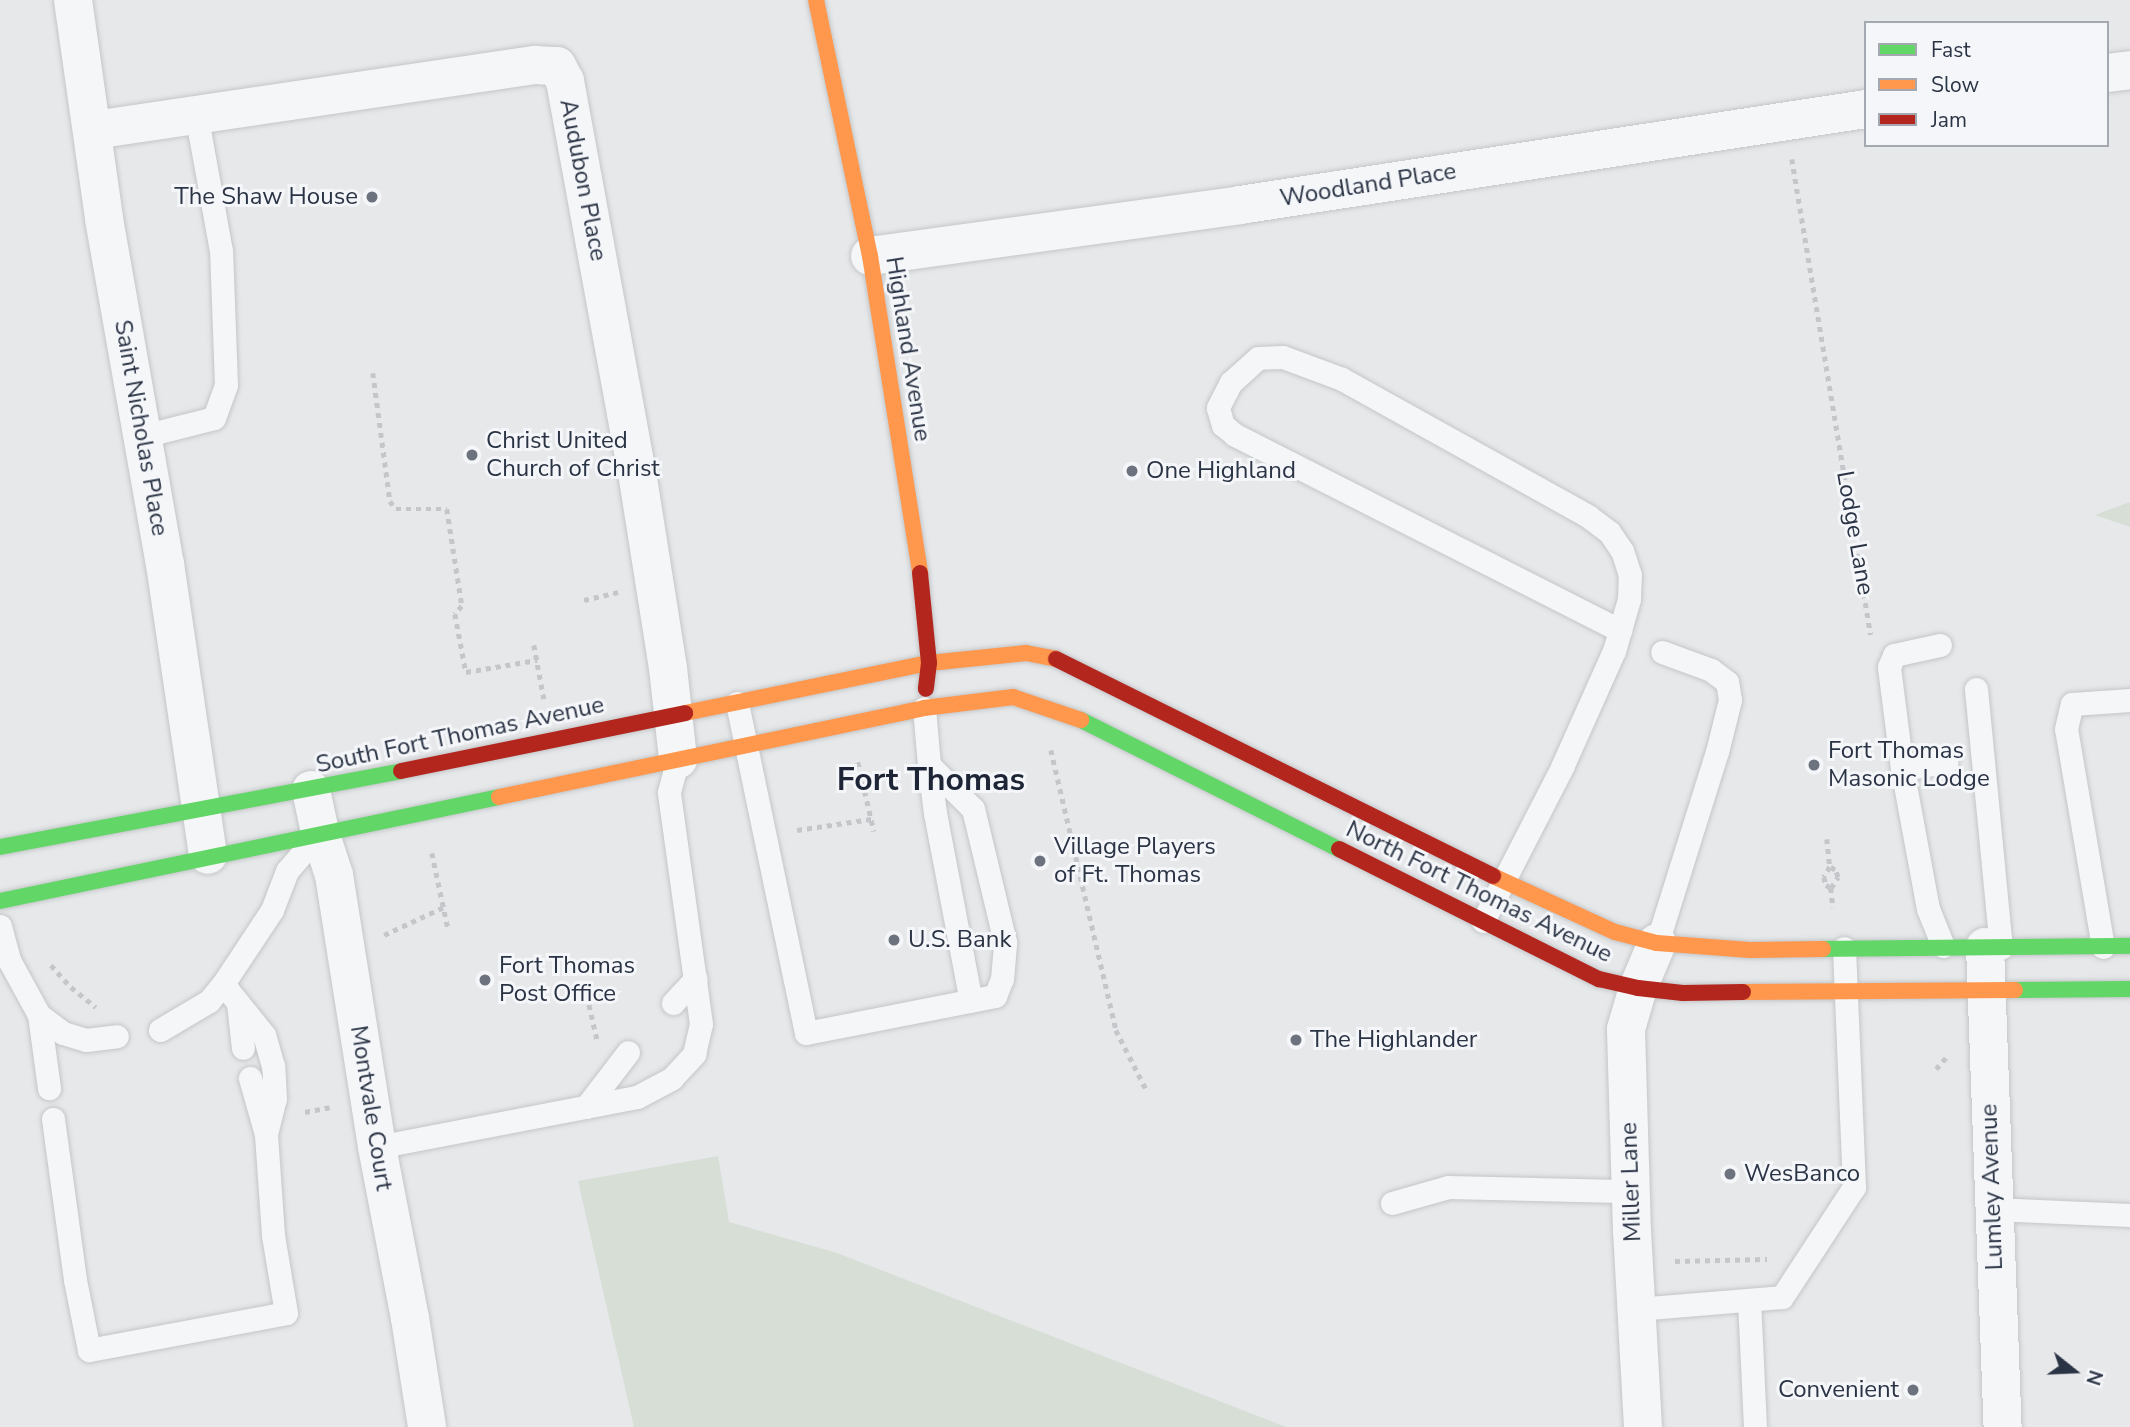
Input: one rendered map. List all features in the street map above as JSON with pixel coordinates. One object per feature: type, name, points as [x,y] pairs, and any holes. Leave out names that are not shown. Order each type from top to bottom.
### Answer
[{"type":"main road","name":"Highland Avenue","points":[[816,0],[870,256],[926,611],[929,663],[924,708]]},
{"type":"main road","name":"North Fort Thomas Avenue","points":[[929,663],[1026,653],[1056,659],[1503,881],[1615,932],[1657,943],[1750,950],[2130,946]]},
{"type":"main road","name":"South Fort Thomas Avenue","points":[[0,847],[311,790],[929,663]]},
{"type":"main road","name":"North Fort Thomas Avenue","points":[[924,708],[1013,697],[1075,717],[1599,979],[1638,988],[1682,993],[2130,989]]},
{"type":"main road","points":[[0,901],[208,855],[483,801],[924,708]]},
{"type":"street","name":"Saint Nicholas Place","points":[[73,0],[94,130],[104,219],[143,436],[208,855]]},
{"type":"street","name":"Audubon Place","points":[[94,130],[536,65],[557,66],[565,81],[615,346],[668,668],[678,758]]},
{"type":"street","points":[[2109,73],[2130,70]]},
{"type":"street","name":"Woodland Place","points":[[870,256],[1240,205],[1864,109]]},
{"type":"street","name":"Montvale Court","points":[[311,790],[320,832],[334,875],[377,1147],[410,1318],[427,1427]]},
{"type":"street","name":"Miller Lane","points":[[1643,1427],[1630,1191],[1626,1029],[1638,988],[1657,943]]},
{"type":"street","name":"Lumley Avenue","points":[[1993,948],[1988,992],[1993,1209],[2003,1427]]},
{"type":"lane","points":[[143,436],[214,418],[226,385],[221,251],[196,114]]},
{"type":"lane","points":[[1482,921],[1562,767],[1614,651],[1629,599],[1630,575],[1615,542],[1588,516],[1342,379],[1283,357],[1258,358],[1231,382],[1218,408],[1223,425],[1235,436],[1620,630]]},
{"type":"lane","points":[[1940,645],[1894,655],[1889,667],[1902,769],[1928,909],[1943,946]]},
{"type":"lane","points":[[1657,943],[1717,752],[1730,700],[1727,682],[1711,670],[1662,652]]},
{"type":"lane","points":[[1976,689],[1993,948]]},
{"type":"lane","points":[[2102,947],[2066,729],[2072,704],[2130,700]]},
{"type":"lane","points":[[737,702],[806,1033],[995,996],[1002,979],[1005,942],[973,809],[929,765]]},
{"type":"lane","points":[[924,708],[935,813],[971,1001]]},
{"type":"lane","points":[[377,1147],[637,1097],[673,1078],[694,1054],[701,1024],[669,792],[678,758]]},
{"type":"lane","points":[[1902,769],[1946,762]]},
{"type":"lane","points":[[160,1030],[209,1001],[223,984],[272,910],[287,871],[320,832]]},
{"type":"lane","points":[[0,926],[9,960],[39,1015],[49,1088]]},
{"type":"lane","points":[[1636,1309],[1782,1297],[1854,1187],[1844,948]]},
{"type":"lane","points":[[673,1003],[695,979]]},
{"type":"lane","points":[[223,984],[264,1035],[273,1066],[275,1099],[267,1127]]},
{"type":"lane","points":[[238,1003],[243,1048]]},
{"type":"lane","points":[[39,1015],[63,1033],[86,1040],[113,1036]]},
{"type":"lane","points":[[586,1107],[628,1052]]},
{"type":"lane","points":[[53,1119],[75,1280],[89,1350],[286,1313],[273,1235],[267,1127],[250,1078]]},
{"type":"lane","points":[[1392,1203],[1448,1188],[1630,1191]]},
{"type":"lane","points":[[1993,1209],[2130,1215]]},
{"type":"lane","points":[[1749,1300],[1755,1427]]},
{"type":"path","name":"Lodge Lane","points":[[1786,121],[1873,648]]},
{"type":"path","points":[[373,373],[390,501],[396,509],[447,509],[463,606],[455,614],[466,672],[537,660]]},
{"type":"path","points":[[584,600],[625,591]]},
{"type":"path","points":[[534,645],[544,699]]},
{"type":"path","points":[[1049,745],[1116,1030],[1147,1091]]},
{"type":"path","points":[[858,761],[874,831]]},
{"type":"path","points":[[765,835],[871,819]]},
{"type":"path","points":[[1827,839],[1830,867],[1824,877],[1826,885],[1831,888]]},
{"type":"path","points":[[432,853],[449,928]]},
{"type":"path","points":[[1830,867],[1838,877],[1831,888],[1833,909]]},
{"type":"path","points":[[377,938],[444,907]]},
{"type":"path","points":[[44,956],[71,987],[105,1014],[113,1036]]},
{"type":"path","points":[[267,1127],[342,1105]]},
{"type":"path","points":[[1667,1261],[1772,1259]]},
{"type":"shaded area","points":[[2130,502],[2130,527],[2095,515]]},
{"type":"shaded area","points":[[718,1156],[729,1222],[837,1253],[1286,1427],[634,1427],[578,1181]]},
{"type":"traffic: fast","points":[[1081,720],[1339,849]]},
{"type":"traffic: fast","points":[[0,847],[401,771]]},
{"type":"traffic: fast","points":[[0,901],[499,797]]},
{"type":"traffic: fast","points":[[1823,949],[2130,946]]},
{"type":"traffic: fast","points":[[2015,990],[2130,989]]},
{"type":"traffic: slow","points":[[816,0],[870,256],[920,573]]},
{"type":"traffic: slow","points":[[685,713],[929,663],[1026,653],[1056,659]]},
{"type":"traffic: slow","points":[[499,797],[924,708],[1013,697],[1081,720]]},
{"type":"traffic: slow","points":[[1493,876],[1615,932],[1657,943],[1750,950],[1823,949]]},
{"type":"traffic: slow","points":[[1743,992],[2015,990]]},
{"type":"traffic: jam","points":[[920,573],[929,663],[926,689]]},
{"type":"traffic: jam","points":[[1056,659],[1493,876]]},
{"type":"traffic: jam","points":[[401,771],[685,713]]},
{"type":"traffic: jam","points":[[1339,849],[1599,979],[1638,988],[1683,993],[1743,992]]},
{"type":"place","name":"The Shaw House","points":[[372,197]]},
{"type":"place","name":"Christ United Church of Christ","points":[[472,455]]},
{"type":"place","name":"One Highland","points":[[1132,471]]},
{"type":"place","name":"Fort Thomas Masonic Lodge","points":[[1814,765]]},
{"type":"place","name":"Village Players of Ft. Thomas","points":[[1040,861]]},
{"type":"place","name":"U.S. Bank","points":[[894,940]]},
{"type":"place","name":"Fort Thomas Post Office","points":[[485,980]]},
{"type":"place","name":"The Highlander","points":[[1296,1040]]},
{"type":"place","name":"WesBanco","points":[[1730,1174]]},
{"type":"place","name":"Convenient","points":[[1913,1390]]},
{"type":"district","name":"Fort Thomas","points":[[931,780]]}]
